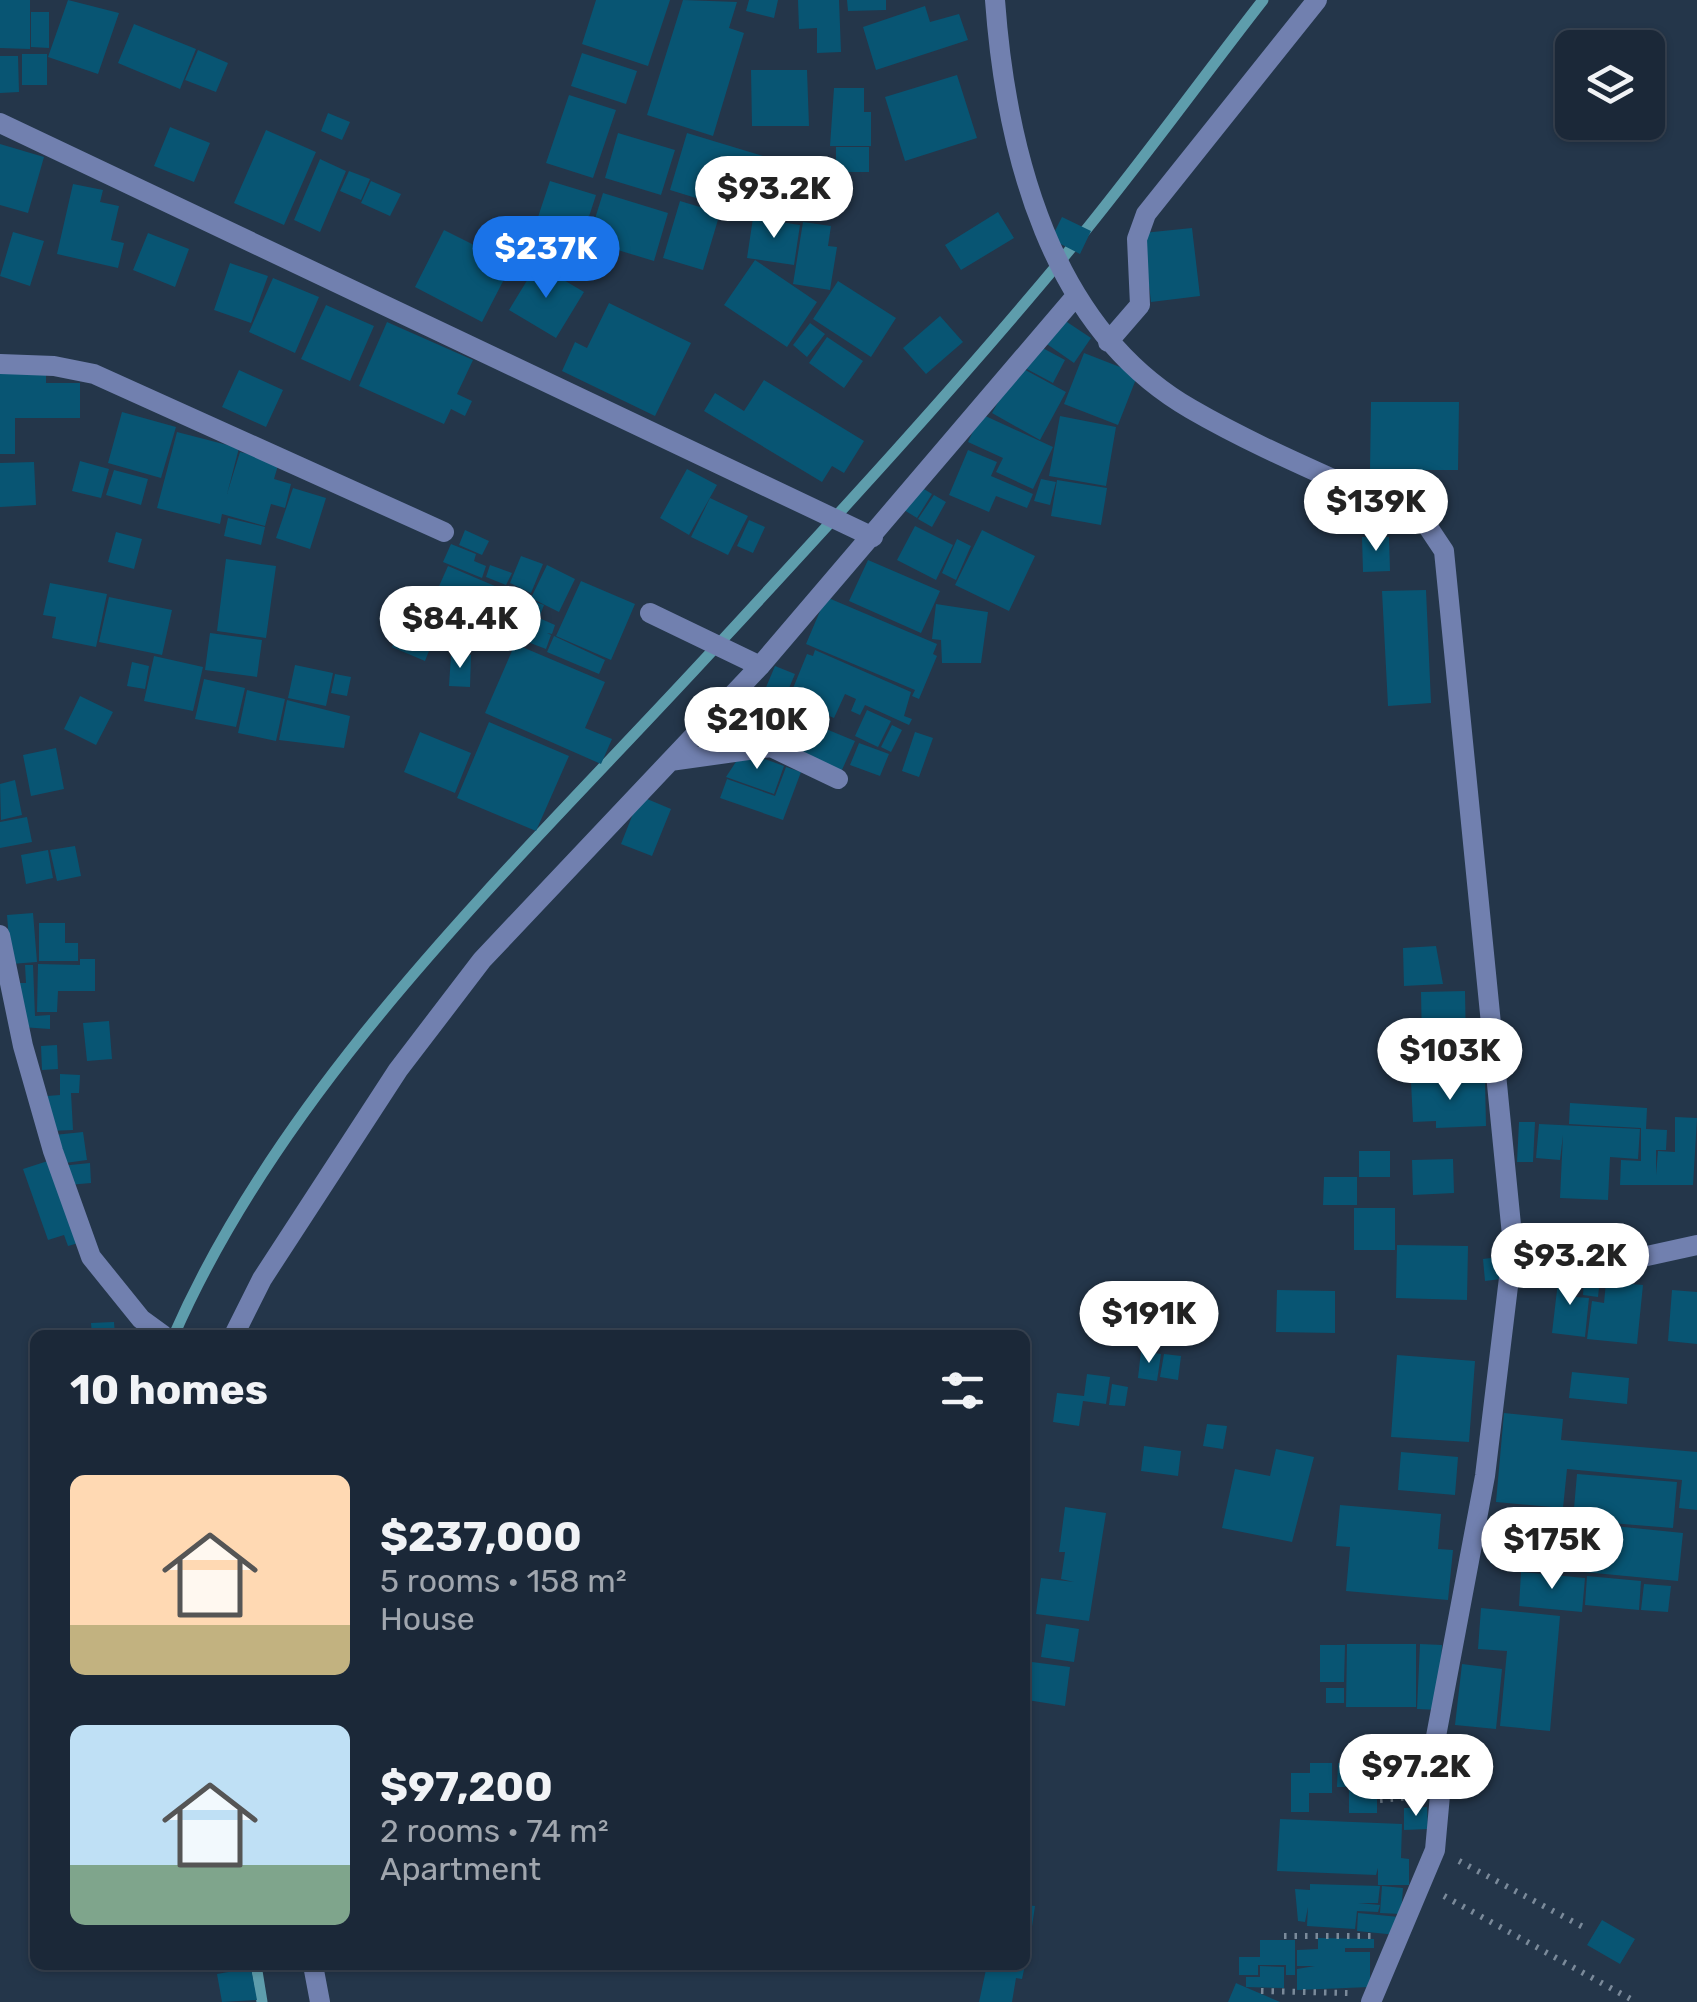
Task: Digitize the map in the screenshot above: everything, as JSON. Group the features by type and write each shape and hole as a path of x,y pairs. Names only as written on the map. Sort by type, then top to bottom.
{"street":[{"path":"994,0 1022,167 1049,246 1075,298 1108,342 1188,408 1424,522 1444,551 1513,1245 1485,1476 1434,1746 1440,1794 1435,1850 1373,1998"},
{"path":"1108,342 1140,304 1137,239 1146,214 1317,0"},
{"path":"0,123 873,538"},
{"path":"236,1330 262,1279 398,1070 482,960 760,666 1075,298"},
{"path":"0,364 54,366 94,374 444,532"},
{"path":"650,613 760,666"},
{"path":"670,761 771,747 838,779"},
{"path":"0,934 48,1134 91,1257 140,1318 156,1330"},
{"path":"1513,1245 1606,1265 1697,1245"},
{"path":"314,1970 320,2002"}],"path":[{"path":"1435,1850 1584,1928"},
{"path":"1421,1883 1636,2002"},
{"path":"1284,1936 1399,1936"},
{"path":"1261,1991 1373,1998"}],"building":[{"path":"0,0 30,0 30,49 0,48"},
{"path":"68,0 119,13 98,74 48,57"},
{"path":"596,0 670,0 648,66 582,44"},
{"path":"683,0 737,2 729,28 744,33 713,136 647,115"},
{"path":"749,0 778,0 774,18 746,11"},
{"path":"798,0 839,0 841,52 817,53 817,28 799,29"},
{"path":"847,0 886,0 886,10 848,11"},
{"path":"925,6 930,22 959,14 968,40 876,70 863,27"},
{"path":"31,12 49,12 49,48 31,47"},
{"path":"134,24 196,49 180,89 118,63"},
{"path":"198,50 228,63 216,92 185,80"},
{"path":"582,53 637,71 626,104 571,86"},
{"path":"22,54 47,54 47,85 22,85"},
{"path":"0,56 18,56 19,92 0,93"},
{"path":"751,70 807,70 809,126 752,126"},
{"path":"957,75 977,138 905,161 885,97"},
{"path":"834,88 864,88 864,112 871,112 871,146 830,146"},
{"path":"569,95 616,110 593,178 546,163"},
{"path":"328,113 350,122 342,140 321,131"},
{"path":"170,127 210,143 194,182 154,166"},
{"path":"266,130 316,152 284,225 234,203"},
{"path":"618,133 675,150 661,195 605,178"},
{"path":"687,133 763,156 745,213 670,190"},
{"path":"0,144 44,157 28,213 0,205"},
{"path":"836,147 869,147 869,172 836,172"},
{"path":"320,159 346,171 320,232 294,220"},
{"path":"349,171 370,179 361,200 340,191"},
{"path":"371,181 401,194 390,216 361,203"},
{"path":"550,181 596,195 584,232 538,217"},
{"path":"73,184 103,190 100,202 119,206 111,240 124,243 118,268 57,254"},
{"path":"603,193 668,213 654,261 588,241"},
{"path":"680,201 720,213 703,270 663,258"},
{"path":"998,212 1014,238 961,270 945,245"},
{"path":"1062,217 1091,231 1080,254 1051,239"},
{"path":"753,218 800,225 794,265 747,258"},
{"path":"803,222 831,226 828,246 837,247 830,290 793,284"},
{"path":"1192,228 1200,296 1151,302 1143,233"},
{"path":"444,230 512,264 482,322 415,287"},
{"path":"13,232 44,241 30,286 0,276"},
{"path":"148,233 189,249 175,287 133,270"},
{"path":"755,260 817,302 787,347 724,305"},
{"path":"230,263 268,276 251,323 214,310"},
{"path":"537,264 584,292 556,338 509,310"},
{"path":"273,278 319,297 295,353 249,332"},
{"path":"838,281 896,318 871,357 813,319"},
{"path":"609,303 691,343 655,416 562,371 575,342 587,348"},
{"path":"326,305 374,326 350,381 301,359"},
{"path":"940,316 963,342 926,374 903,348"},
{"path":"1061,318 1091,338 1074,363 1044,342"},
{"path":"387,322 473,360 457,394 472,401 465,416 451,409 444,424 359,386"},
{"path":"810,323 825,334 807,357 793,345"},
{"path":"827,337 863,361 844,388 809,363"},
{"path":"1037,345 1065,360 1053,383 1025,368"},
{"path":"1084,353 1138,374 1118,425 1064,404"},
{"path":"1018,366 1066,392 1040,440 992,413"},
{"path":"239,370 283,390 266,427 222,407"},
{"path":"0,374 46,374 46,383 80,383 80,418 15,418 15,454 0,454"},
{"path":"764,380 864,441 844,473 832,466 822,482 704,411 715,393 744,411"},
{"path":"1371,402 1459,402 1458,470 1370,470"},
{"path":"122,412 176,427 161,478 108,463"},
{"path":"981,414 1053,447 1033,489 996,472 1003,458 968,442"},
{"path":"1060,416 1116,427 1106,486 1049,476"},
{"path":"177,432 239,448 227,494 240,452 279,462 274,479 291,484 285,508 271,504 265,526 222,514 220,524 157,508"},
{"path":"968,450 997,462 991,476 1033,494 1027,508 996,496 989,512 949,495"},
{"path":"80,461 109,469 101,498 72,491"},
{"path":"34,462 36,505 0,507 0,463"},
{"path":"687,469 717,485 689,535 660,518"},
{"path":"114,470 148,479 141,505 106,495"},
{"path":"1041,479 1056,482 1050,505 1034,501"},
{"path":"1057,480 1107,488 1101,525 1051,516"},
{"path":"919,486 932,494 917,518 904,510"},
{"path":"293,488 326,498 310,549 276,538"},
{"path":"934,495 946,502 932,527 918,519"},
{"path":"710,498 748,516 728,555 691,537"},
{"path":"228,518 265,527 261,545 224,536"},
{"path":"749,520 765,527 753,553 737,546"},
{"path":"915,526 953,545 936,580 897,560"},
{"path":"465,530 489,541 482,555 459,545"},
{"path":"982,530 1035,556 1009,611 955,585"},
{"path":"116,532 142,539 134,569 108,562"},
{"path":"1362,537 1389,537 1390,571 1363,572"},
{"path":"957,539 971,546 956,580 942,573"},
{"path":"451,544 476,554 474,561 486,566 482,578 443,562"},
{"path":"521,556 543,564 531,593 510,583"},
{"path":"226,559 276,566 266,638 217,631"},
{"path":"868,560 940,591 921,633 849,601"},
{"path":"490,565 512,573 506,585 486,577"},
{"path":"547,565 575,579 559,612 531,598"},
{"path":"448,566 516,595 497,640 428,611"},
{"path":"581,581 635,604 611,660 556,636"},
{"path":"50,583 107,594 96,647 52,638 56,617 43,615"},
{"path":"1426,590 1431,703 1388,706 1382,591"},
{"path":"519,596 544,605 539,618 555,625 552,634 547,633 551,635 546,649 504,633"},
{"path":"109,597 172,610 162,655 99,642"},
{"path":"826,597 937,644 933,654 937,656 919,699 912,696 915,690 806,644"},
{"path":"936,604 988,612 981,663 942,663 941,640 932,639"},
{"path":"401,625 434,638 425,661 392,647"},
{"path":"210,633 262,640 257,677 205,670"},
{"path":"554,636 605,660 599,674 547,652"},
{"path":"515,644 605,682 585,728 612,739 601,764 485,713"},
{"path":"815,650 911,692 904,716 912,719 909,725 865,705 860,715 851,711 856,699 845,694 834,718 789,698 807,654 813,656"},
{"path":"451,655 471,655 470,687 449,686"},
{"path":"154,656 203,667 193,711 144,701"},
{"path":"132,662 149,666 145,689 127,686"},
{"path":"295,665 333,673 326,706 288,698"},
{"path":"775,666 795,674 784,700 764,692"},
{"path":"335,674 351,677 347,696 331,693"},
{"path":"204,679 245,688 236,727 195,719"},
{"path":"247,690 285,699 276,741 238,733"},
{"path":"80,696 113,712 96,745 64,729"},
{"path":"287,700 350,716 344,748 279,740"},
{"path":"790,701 830,719 826,729 855,741 841,772 772,741"},
{"path":"867,710 891,721 878,747 855,736"},
{"path":"489,722 569,756 536,831 457,798"},
{"path":"892,725 902,730 891,752 881,747"},
{"path":"420,732 471,753 455,793 404,772"},
{"path":"915,732 933,738 919,777 902,771"},
{"path":"859,743 889,754 880,776 850,765"},
{"path":"56,748 64,789 31,796 23,755"},
{"path":"743,751 784,766 774,794 726,777"},
{"path":"786,767 801,772 783,820 720,798 727,779 775,796"},
{"path":"15,780 22,815 1,820 0,784"},
{"path":"640,796 671,809 652,856 621,844"},
{"path":"27,817 32,842 0,848 0,822"},
{"path":"75,846 81,876 57,881 50,850"},
{"path":"48,850 53,878 26,884 21,855"},
{"path":"33,913 37,962 11,964 7,915"},
{"path":"39,923 65,923 65,943 78,943 78,961 39,961"},
{"path":"1436,946 1443,984 1404,986 1403,948"},
{"path":"80,959 95,959 95,991 58,991 57,1012 37,1012 38,964 80,965"},
{"path":"25,965 33,965 35,1016 50,1015 50,1029 21,1027 19,983 26,983"},
{"path":"1465,991 1466,1044 1422,1045 1421,992"},
{"path":"109,1021 112,1059 87,1061 83,1023"},
{"path":"57,1045 58,1069 42,1070 41,1046"},
{"path":"1477,1050 1478,1077 1430,1079 1428,1052"},
{"path":"60,1074 80,1075 79,1093 71,1093 73,1130 49,1131 47,1096 60,1095"},
{"path":"1485,1080 1486,1126 1436,1128 1436,1121 1413,1122 1411,1082"},
{"path":"1570,1103 1647,1108 1646,1129 1667,1130 1666,1150 1656,1150 1656,1175 1658,1151 1675,1152 1675,1117 1697,1118 1693,1185 1620,1185 1621,1160 1641,1161 1641,1128 1569,1124"},
{"path":"1519,1122 1535,1122 1533,1162 1517,1162"},
{"path":"1539,1124 1640,1129 1638,1159 1610,1157 1608,1200 1560,1198 1563,1135 1560,1160 1536,1158"},
{"path":"83,1132 87,1160 58,1164 54,1135"},
{"path":"1359,1151 1390,1151 1390,1177 1359,1177"},
{"path":"54,1159 82,1242 68,1246 64,1235 48,1240 23,1169"},
{"path":"1453,1159 1454,1193 1413,1195 1412,1160"},
{"path":"90,1163 91,1183 68,1185 60,1166"},
{"path":"1324,1177 1357,1177 1357,1205 1323,1205"},
{"path":"1354,1208 1395,1208 1395,1250 1354,1250"},
{"path":"1397,1245 1468,1246 1467,1300 1396,1298"},
{"path":"1498,1257 1501,1279 1485,1281 1483,1259"},
{"path":"1559,1273 1578,1275 1576,1297 1589,1298 1585,1337 1552,1333"},
{"path":"1584,1277 1600,1278 1598,1297 1583,1295"},
{"path":"1606,1282 1643,1285 1637,1344 1587,1339 1592,1301 1604,1303"},
{"path":"1277,1290 1335,1291 1335,1333 1276,1332"},
{"path":"1672,1290 1697,1292 1697,1344 1668,1341"},
{"path":"114,1322 115,1330 92,1330 91,1323"},
{"path":"1141,1351 1161,1354 1157,1381 1138,1378"},
{"path":"1164,1354 1181,1356 1178,1380 1160,1377"},
{"path":"1397,1355 1475,1361 1469,1442 1391,1437"},
{"path":"1572,1372 1629,1378 1627,1404 1569,1398"},
{"path":"1087,1374 1110,1377 1106,1404 1083,1401 1079,1426 1053,1422 1057,1393 1084,1396"},
{"path":"1112,1384 1128,1387 1125,1406 1109,1405"},
{"path":"1504,1413 1563,1419 1561,1440 1697,1452 1697,1510 1679,1508 1682,1480 1567,1469 1563,1508 1496,1502"},
{"path":"1207,1424 1227,1426 1223,1449 1203,1446"},
{"path":"1144,1446 1181,1451 1178,1476 1141,1471"},
{"path":"1276,1449 1314,1457 1292,1542 1222,1528 1235,1469 1270,1476"},
{"path":"1401,1452 1458,1457 1455,1495 1398,1490"},
{"path":"1577,1474 1677,1482 1673,1528 1573,1520"},
{"path":"1340,1505 1441,1514 1438,1549 1453,1550 1448,1600 1346,1591 1350,1547 1336,1546"},
{"path":"1065,1507 1106,1513 1089,1621 1036,1614 1041,1578 1074,1582 1061,1579 1065,1552 1059,1552"},
{"path":"1496,1514 1683,1533 1678,1581 1490,1563"},
{"path":"1521,1572 1585,1578 1582,1612 1519,1606"},
{"path":"1587,1576 1641,1581 1639,1610 1585,1605"},
{"path":"1644,1584 1671,1586 1668,1612 1641,1610"},
{"path":"1481,1608 1560,1616 1550,1731 1500,1726 1507,1651 1478,1649"},
{"path":"1046,1624 1079,1629 1074,1662 1041,1657"},
{"path":"1347,1644 1416,1644 1416,1707 1346,1707"},
{"path":"1420,1644 1442,1645 1439,1710 1417,1709"},
{"path":"1320,1645 1345,1645 1344,1682 1320,1682"},
{"path":"1032,1662 1070,1667 1065,1706 1030,1700"},
{"path":"1462,1664 1502,1669 1496,1729 1455,1725"},
{"path":"1326,1688 1344,1688 1344,1703 1326,1703"},
{"path":"1310,1763 1332,1763 1332,1793 1309,1793 1309,1812 1291,1812 1291,1773 1310,1773"},
{"path":"1338,1763 1377,1763 1377,1813 1349,1813 1349,1787 1337,1787"},
{"path":"1427,1807 1428,1829 1404,1830 1404,1808"},
{"path":"1280,1819 1402,1824 1401,1858 1409,1859 1409,1885 1378,1885 1378,1868 1376,1875 1277,1871"},
{"path":"1310,1884 1380,1886 1378,1903 1358,1903 1380,1905 1378,1912 1357,1911 1355,1929 1307,1926 1308,1907 1305,1922 1298,1921 1295,1889 1310,1890"},
{"path":"1382,1886 1403,1888 1401,1914 1380,1913"},
{"path":"1030,1906 1035,1906 1030,1940"},
{"path":"1358,1913 1399,1917 1397,1935 1357,1931"},
{"path":"1602,1920 1635,1939 1620,1964 1587,1945"},
{"path":"1318,1938 1374,1939 1374,1948 1345,1948 1345,1952 1370,1952 1370,1987 1297,1990 1297,1969 1315,1966 1297,1966 1297,1950 1318,1949"},
{"path":"1260,1940 1295,1940 1295,1975 1286,1975 1286,1965 1258,1965 1258,1975 1239,1975 1239,1957 1260,1957"},
{"path":"1260,1966 1284,1967 1284,1988 1246,1987 1246,1977 1260,1977"},
{"path":"251,1970 257,2000 222,2002 217,1974"},
{"path":"986,1970 1024,1970 1022,1979 1016,1978 1012,2002 979,2002"},
{"path":"1238,1984 1280,2002 1228,2002"}],"waterway":[{"path":"176,1330 222,1239 280,1147 415,972 985,350 1097,217 1263,0"},
{"path":"257,1970 262,2002"}]}
